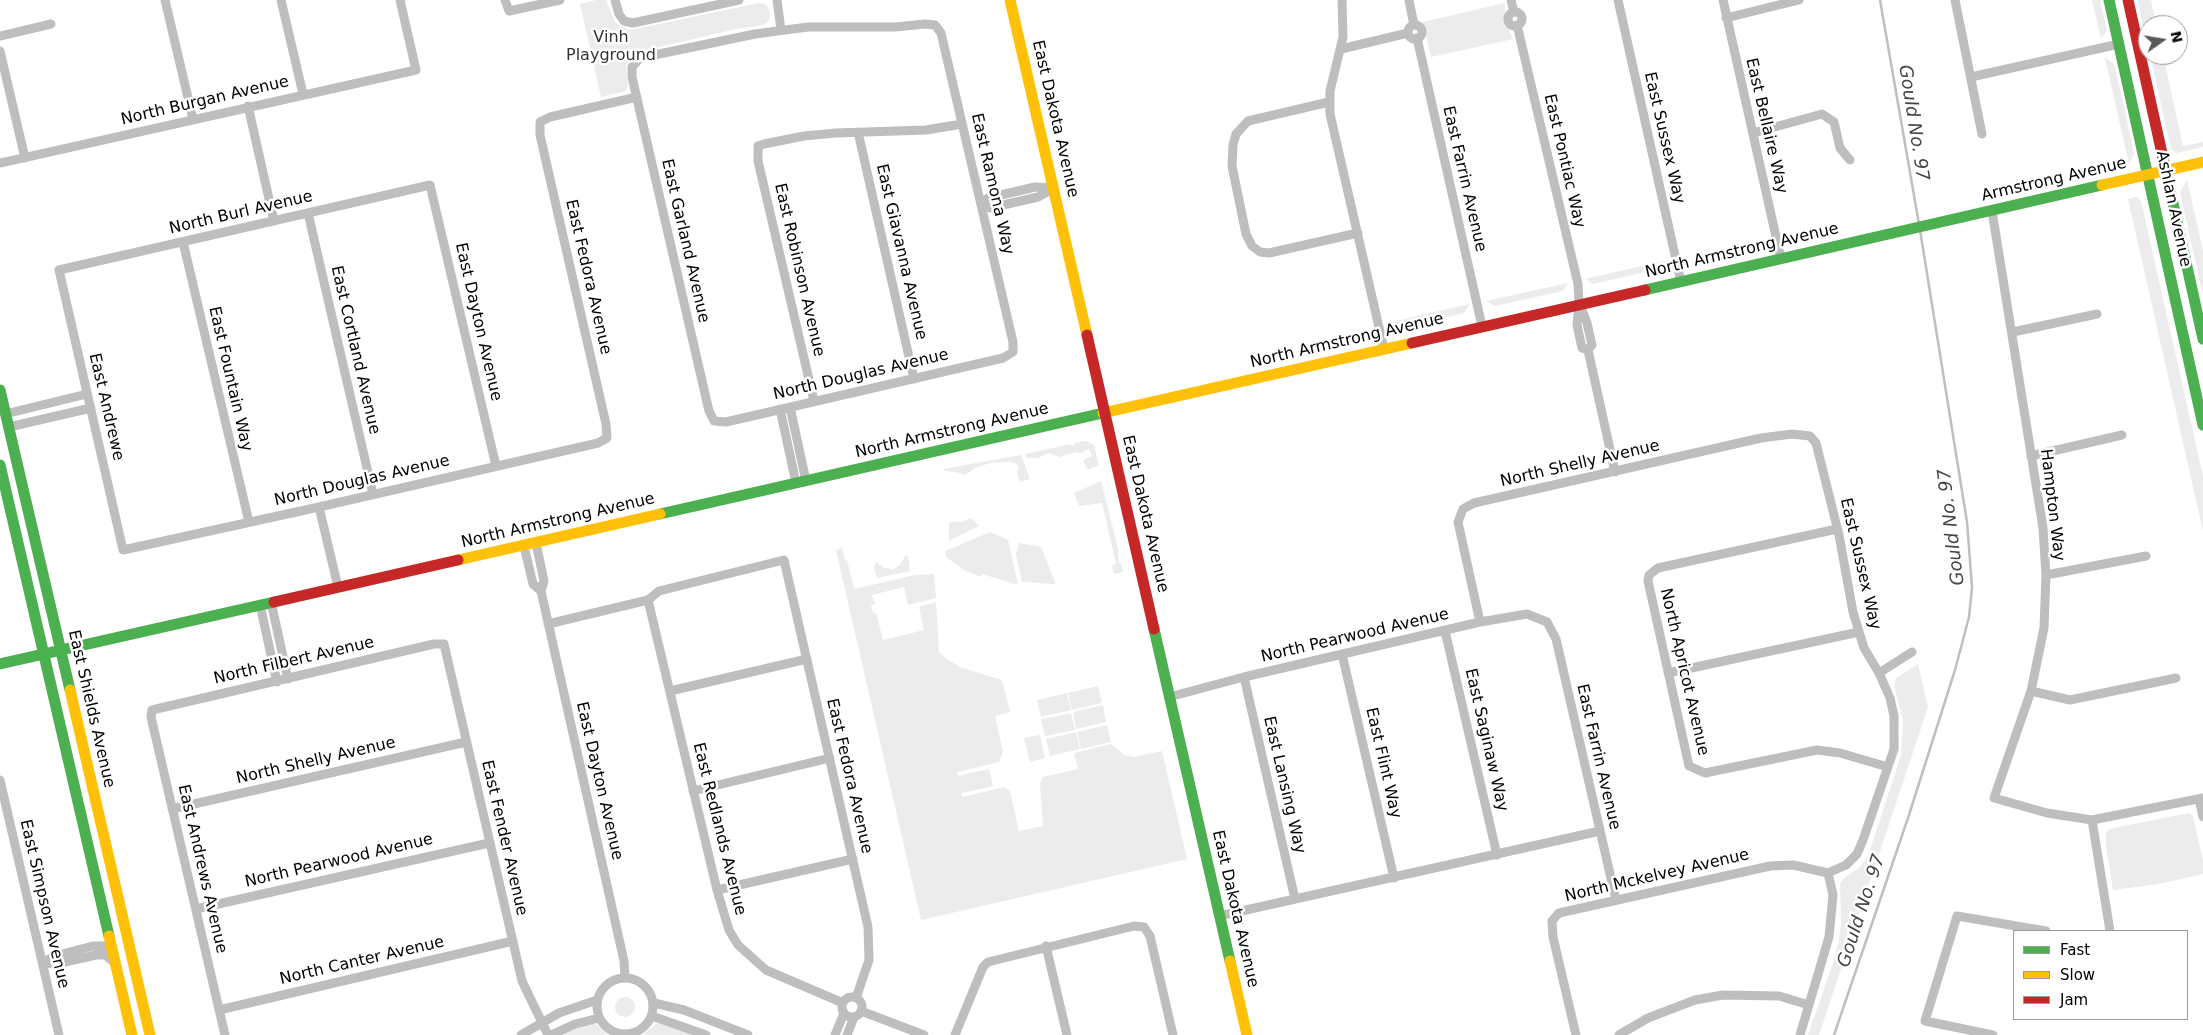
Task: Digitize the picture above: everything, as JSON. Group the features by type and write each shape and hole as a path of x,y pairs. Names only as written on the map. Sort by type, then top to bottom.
{"street":[{"path":"166,0 193,119"},
{"path":"281,0 303,94"},
{"name":"North Burgan Avenue","path":"0,163 248,106 416,70 400,0"},
{"path":"505,0 509,11 560,0"},
{"path":"615,0 619,14 624,21 633,23 739,0"},
{"path":"777,0 781,30"},
{"name":"East Dakota Avenue","path":"1010,0 1247,1035"},
{"path":"1342,0 1344,26 1341,49 1332,79 1329,102 1384,349"},
{"path":"1408,33 1412,38 1417,38 1421,34 1421,30 1414,25 1409,0"},
{"name":"East Pontiac Way","path":"1511,0 1514,12 1510,14 1508,20 1512,25 1516,25 1578,284 1579,304 1587,323 1592,345 1588,350 1615,472"},
{"name":"East Sussex Way","path":"1618,0 1681,282"},
{"name":"East Bellaire Way","path":"1723,0 1781,259"},
{"path":"1726,18 1799,0"},
{"path":"1955,0 1982,134"},
{"name":"Ashlan Avenue","path":"2109,0 2203,425"},
{"name":"Ashlan Avenue","path":"2128,0 2203,339"},
{"path":"0,36 51,24"},
{"name":"East Ramona Way","path":"781,30 836,26 895,27 925,24 935,25 941,33 1013,342 1013,352"},
{"path":"1408,33 1410,27 1414,25"},
{"name":"East Garland Avenue","path":"714,421 709,411 637,97 632,67 640,58 728,38 781,30"},
{"path":"1341,49 1408,33"},
{"name":"East Farrin Avenue","path":"1417,38 1482,326"},
{"path":"1970,77 2119,44"},
{"path":"0,51 25,158"},
{"name":"East Fedora Avenue","path":"608,438 540,135 540,122 550,117 637,97"},
{"path":"1329,102 1248,121 1236,134 1233,145 1232,166 1246,234 1252,246 1260,252 1269,253 1358,233"},
{"path":"248,106 274,221"},
{"path":"1753,133 1822,114 1834,122 1840,148 1850,160"},
{"path":"858,132 926,130 962,124"},
{"name":"East Robinson Avenue","path":"814,401 758,161 758,146 804,136 858,132"},
{"name":"East Giavanna Avenue","path":"858,132 914,379"},
{"name":"Armstrong Avenue","path":"1912,229 2203,162"},
{"name":"North Burl Avenue","path":"59,270 430,185"},
{"name":"East Dayton Avenue","path":"430,185 496,466"},
{"path":"981,204 988,198 1006,193 1035,187 1054,188"},
{"name":"Hampton Way","path":"1992,212 2013,332 2043,528 2046,575 2044,628 2031,691 1994,798 2047,813 2092,820"},
{"name":"East Cortland Avenue","path":"308,213 373,494"},
{"name":"North Armstrong Avenue","path":"0,664 1912,229"},
{"name":"East Fountain Way","path":"183,242 249,522"},
{"name":"East Andrewe","path":"59,270 123,550"},
{"path":"2013,332 2096,314"},
{"name":"North Douglas Avenue","path":"714,421 726,422 914,379 1003,358 1013,352"},
{"name":"East Shields Avenue","path":"0,390 150,1035"},
{"path":"5,414 88,394"},
{"path":"790,407 801,482"},
{"path":"9,427 90,408"},
{"path":"780,409 801,482"},
{"name":"North Shelly Avenue","path":"1480,622 1458,522 1463,509 1474,503 1761,438 1792,434 1810,436 1816,443"},
{"path":"2031,456 2122,435"},
{"name":"North Douglas Avenue","path":"123,550 598,443 608,438"},
{"name":"East Sussex Way","path":"1816,443 1837,529 1853,612 1864,648 1879,673 1890,698 1894,716 1894,749 1864,840 1857,854 1846,865 1828,873"},
{"name":"East Shields Avenue","path":"0,465 132,1035"},
{"path":"319,507 338,587"},
{"name":"North Apricot Avenue","path":"1837,529 1658,568 1649,575 1648,581 1689,766 1705,773 1817,750 1840,753 1888,767"},
{"name":"East Dayton Avenue","path":"536,543 544,581 541,591 624,961 625,978"},
{"name":"East Dayton Avenue","path":"524,546 533,584 541,591"},
{"path":"2046,575 2146,556"},
{"name":"East Fedora Avenue","path":"648,600 659,591 784,560 868,927 870,960 856,998"},
{"path":"548,624 648,600"},
{"name":"East Redlands Avenue","path":"648,600 717,890 729,930 738,945 751,958 774,974 843,1003"},
{"path":"266,604 288,679"},
{"path":"266,604 277,682"},
{"name":"North Pearwood Avenue","path":"1170,697 1244,677 1480,622 1527,614 1547,622"},
{"name":"East Farrin Avenue","path":"1547,622 1556,639 1616,900"},
{"name":"East Saginaw Way","path":"1446,630 1497,855"},
{"path":"1668,673 1859,632"},
{"name":"North Filbert Avenue","path":"152,710 434,644 444,644"},
{"name":"East Fender Avenue","path":"444,644 522,980 549,1035"},
{"path":"1879,673 1912,652"},
{"name":"East Flint Way","path":"1342,654 1394,878"},
{"path":"670,691 807,659"},
{"name":"East Lansing Way","path":"1244,677 1295,899"},
{"path":"2031,691 2070,700 2176,678"},
{"name":"East Andrews Avenue","path":"152,710 151,717 225,1035"},
{"name":"North Shelly Avenue","path":"172,809 466,742"},
{"path":"693,791 830,758"},
{"name":"East Simpson Avenue","path":"0,780 60,1035"},
{"path":"2110,930 2092,820 2201,799 2203,817"},
{"path":"1219,916 1600,832"},
{"name":"North Pearwood Avenue","path":"196,910 489,843"},
{"path":"717,890 853,859"},
{"name":"North Mckelvey Avenue","path":"1576,1035 1553,937 1552,921 1559,913 1770,866 1793,864 1828,873"},
{"path":"1800,1035 1829,937 1833,895 1828,873"},
{"path":"1993,1035 1925,1021 1957,916 2040,930"},
{"path":"955,1035 983,967 988,962 1046,946 1134,926 1144,927 1150,936 1173,1035"},
{"name":"North Canter Avenue","path":"219,1010 513,941"},
{"path":"43,963 54,956 93,946 112,946 122,953 139,1023 144,1035"},
{"path":"1046,946 1067,1035"},
{"path":"43,963 56,964 96,955 105,956 116,964"},
{"path":"521,1035 541,1022 597,1000 605,986 612,981 625,978 637,980 651,994 654,1003 652,1016 647,1025 639,1031 630,1035 620,1035 611,1031 600,1018 597,1000"},
{"path":"1622,1034 1648,1018 1695,1000 1723,995 1779,996 1809,1005"},
{"path":"835,1035 844,1013 843,1003 849,998 856,998 861,1004 861,1011 854,1017 847,1035"},
{"path":"654,1003 684,1010 748,1035"},
{"path":"861,1011 924,1035"},
{"path":"844,1013 854,1017"},
{"path":"652,1016 706,1035"},
{"path":"549,1035 575,1024 600,1018"}],"green space":[{"name":"Vinh Playground","path":"596,0 606,0 615,22 630,30 759,3 765,4 770,13 769,21 763,25 736,29 638,52 631,57 626,65 628,86 626,91 601,97 580,4"},
{"path":"2092,0 2100,0 2107,30 2101,39"},
{"path":"2137,0 2151,0 2154,15 2140,15"},
{"path":"1505,3 1505,21 1513,39 1431,57 1423,22"},
{"path":"2105,58 2114,64 2122,97 2134,154 2129,164"},
{"path":"2152,65 2165,65 2183,146 2203,142 2203,147 2177,153 2171,149"},
{"path":"2187,180 2203,250 2203,296 2180,192"},
{"path":"2136,197 2141,201 2203,476 2203,531 2128,199"},
{"path":"1668,260 1662,268 1593,284 1585,279"},
{"path":"1568,283 1563,291 1495,306 1486,301"},
{"path":"1470,304 1464,313 1396,329 1387,323"},
{"path":"1086,441 1094,445 1099,465 1090,469 1087,469 1083,460 1092,456 1089,449 1081,453 1075,452 1060,457 1049,453 1038,458 1026,458 1025,454 1071,444 1071,446 1074,443"},
{"path":"1021,455 1030,479 1020,482 1017,472 1019,466 1015,463 990,463 975,468 965,475 944,471 943,469"},
{"path":"1101,481 1118,548 1119,563 1121,563 1123,572 1114,574 1112,565 1116,564 1102,503 1079,506 1074,493"},
{"path":"971,518 979,526 949,541 949,522 962,522"},
{"path":"990,532 1008,540 1018,585 982,574 980,577 964,570 946,557 945,551"},
{"path":"1019,543 1041,547 1056,584 1022,582 1016,554"},
{"path":"842,548 854,589 915,575 934,574 936,598 908,605 904,587 872,595 875,604 871,605 873,613 876,613 883,640 924,630 919,607 936,602 939,652 962,668 1002,680 1010,712 995,716 1003,752 999,762 957,772 958,776 989,769 993,786 962,793 962,797 1004,787 1010,791 1019,831 1043,826 1040,784 1043,777 1078,769 1074,753 1111,744 1124,755 1134,757 1162,751 1187,859 921,920 836,550"},
{"path":"908,555 910,571 877,578 874,567 876,562 884,568 893,569 900,565 905,556"},
{"path":"1918,664 1928,707 1819,1035 1808,1035 1834,960 1839,939 1841,924 1840,884 1843,879 1859,868 1868,856 1901,755 1903,720 1894,686 1896,678"},
{"path":"1098,686 1102,703 1072,710 1068,693"},
{"path":"1067,693 1071,710 1041,717 1037,700"},
{"path":"1103,705 1106,722 1076,729 1073,712"},
{"path":"1071,713 1075,730 1045,736 1041,719"},
{"path":"1107,725 1111,742 1081,749 1077,732"},
{"path":"1076,732 1080,749 1050,756 1046,739"},
{"path":"1040,735 1045,758 1030,762 1024,738"},
{"path":"2189,813 2193,816 2203,861 2203,874 2159,884 2113,890 2106,846 2106,833 2109,829"},
{"path":"621,997 629,997 635,1003 635,1011 629,1017 621,1017 615,1011 615,1003"},
{"path":"657,1023 662,1023 695,1035 643,1035"},
{"path":"596,1024 608,1035 561,1035 580,1026"}],"waterway":[{"name":"Gould No. 97","path":"1880,0 1919,224"},
{"name":"Gould No. 97","path":"1834,1035 1909,815 1955,670 1969,617 1972,587 1967,522 1920,230"}],"traffic: fast":[{"path":"2109,0 2203,425"},
{"path":"2167,176 2203,339"},
{"path":"1645,290 2102,185"},
{"path":"0,390 70,690"},
{"path":"660,514 1103,413"},
{"path":"0,465 109,936"},
{"path":"0,664 274,602"},
{"path":"1154,629 1230,961"}],"traffic: slow":[{"path":"1010,0 1087,335"},
{"path":"2102,185 2203,162"},
{"path":"1103,413 1412,343"},
{"path":"458,560 660,514"},
{"path":"70,690 150,1035"},
{"path":"109,936 132,1035"},
{"path":"1230,961 1247,1035"}],"traffic: jam":[{"path":"2128,0 2167,176"},
{"path":"1412,343 1645,290"},
{"path":"1087,335 1154,629"},
{"path":"274,602 458,560"}]}
